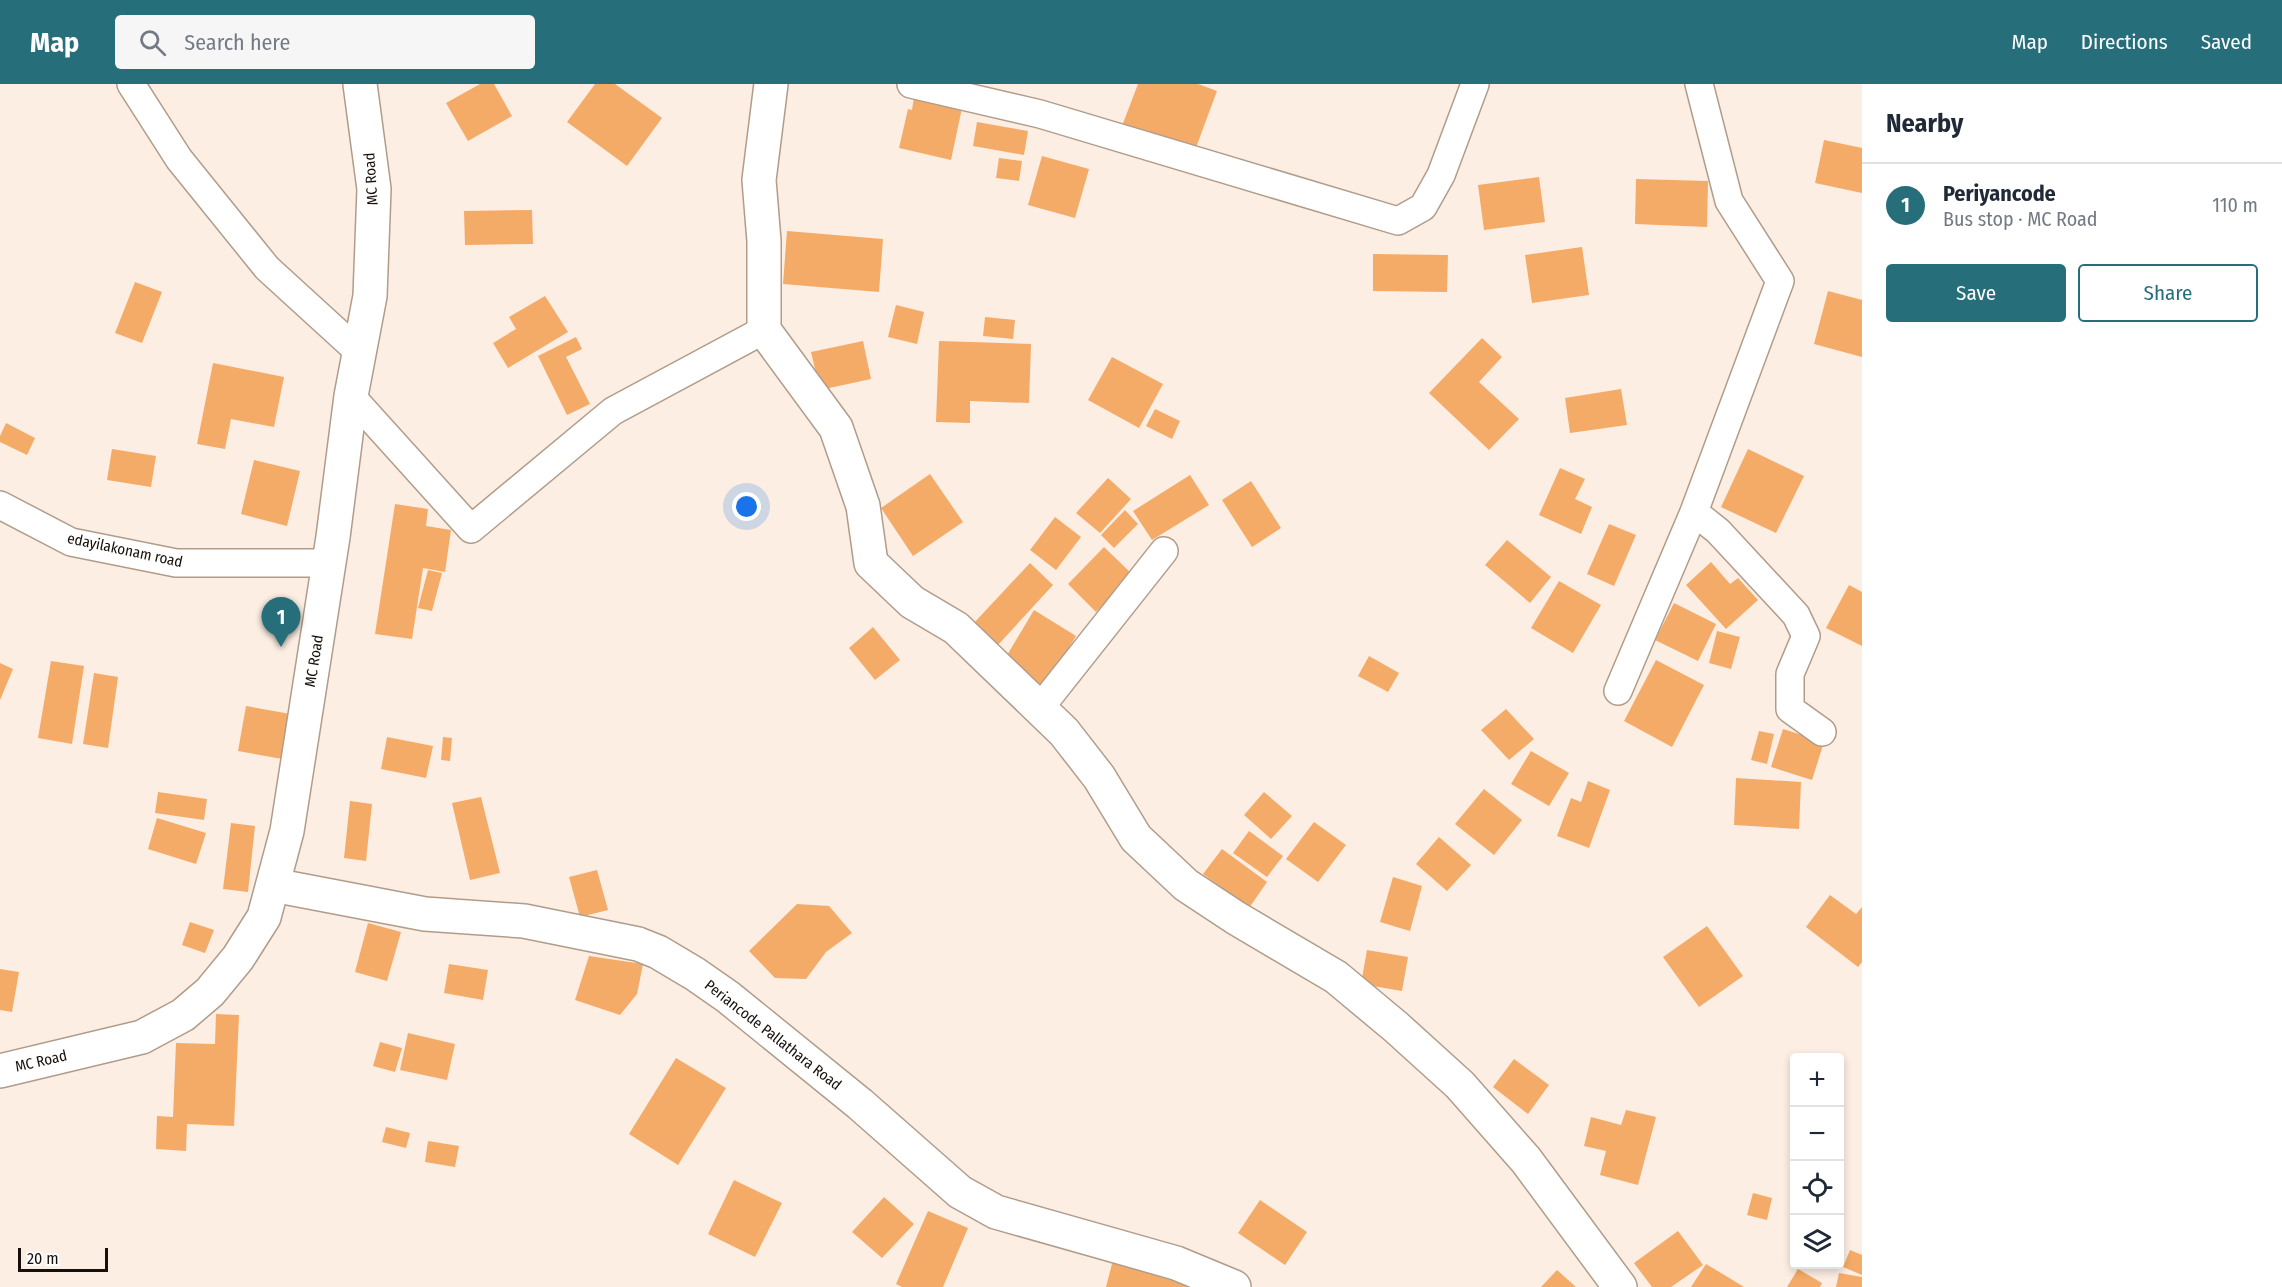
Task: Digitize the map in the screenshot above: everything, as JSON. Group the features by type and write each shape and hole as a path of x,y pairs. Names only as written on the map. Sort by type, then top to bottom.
{"main road":[{"name":"MC Road","path":"0,1071 142,1036 183,1015 210,992 238,958 264,917 287,831 329,563 351,396 370,296 374,189 360,84"},
{"path":"771,84 759,180 764,241 764,330 836,428 863,506 871,563 912,602 956,628 1064,732 1099,777 1136,838 1186,885 1236,918 1336,977 1396,1027 1460,1086 1526,1160 1620,1287"},
{"name":"Periancode Pallathara Road","path":"273,885 425,914 524,921 638,944 658,952 728,997 860,1104 960,1192 996,1212 1019,1221 1101,1241 1165,1260 1234,1287"}],"street":[{"path":"131,84 179,159 267,268 359,352"},
{"path":"911,84 1041,114 1398,221 1423,207 1441,175 1475,84"},
{"path":"1618,691 1694,512 1780,281 1729,201 1699,84"},
{"path":"351,396 471,529 613,411 764,330"},
{"name":"edayilakonam road","path":"0,505 71,542 176,563 329,563"},
{"path":"1694,512 1718,531 1796,615 1806,636 1790,674 1790,709 1822,732"},
{"path":"1039,709 1164,551"}],"building":[{"path":"480,84 494,84 512,116 468,141 446,103"},
{"path":"595,84 615,84 662,118 627,166 567,122"},
{"path":"1138,84 1198,84 1217,91 1194,153 1122,126"},
{"path":"914,97 962,108 951,160 899,148 908,109 912,110"},
{"path":"977,122 1028,131 1024,155 973,146"},
{"path":"1824,140 1862,148 1862,193 1815,183"},
{"path":"1042,156 1089,169 1075,218 1028,205"},
{"path":"999,158 1022,161 1019,181 996,178"},
{"path":"1539,177 1545,222 1484,230 1478,185"},
{"path":"1636,179 1708,181 1707,227 1635,224"},
{"path":"532,210 533,244 465,245 464,211"},
{"path":"787,231 883,239 879,292 783,284"},
{"path":"1582,247 1589,295 1532,303 1525,255"},
{"path":"1373,254 1448,255 1447,292 1373,291"},
{"path":"135,282 162,292 142,343 115,333"},
{"path":"1828,291 1862,300 1862,357 1814,344"},
{"path":"545,296 568,332 508,368 493,343 516,329 509,317"},
{"path":"896,305 924,312 917,344 888,337"},
{"path":"985,317 1015,320 1013,339 983,336"},
{"path":"576,337 582,349 566,357 590,404 567,415 538,356"},
{"path":"1482,338 1502,357 1479,382 1519,419 1489,450 1429,393"},
{"path":"863,341 871,379 820,390 811,352"},
{"path":"939,341 1031,344 1029,403 970,401 970,423 936,422"},
{"path":"1112,357 1163,384 1139,428 1088,400"},
{"path":"213,363 284,377 274,427 231,419 225,449 197,444"},
{"path":"1621,389 1627,425 1570,433 1565,398"},
{"path":"1155,409 1180,421 1172,439 1146,426"},
{"path":"6,423 35,438 27,455 0,442 0,436"},
{"path":"112,449 156,456 151,487 107,480"},
{"path":"1748,449 1804,476 1776,533 1721,507"},
{"path":"254,460 300,471 287,526 241,514"},
{"path":"1560,468 1585,479 1575,499 1592,507 1581,534 1539,515"},
{"path":"930,474 963,522 913,556 881,508"},
{"path":"1190,475 1209,505 1152,540 1133,511"},
{"path":"1108,478 1131,499 1100,533 1076,513"},
{"path":"1251,481 1281,528 1252,547 1222,500"},
{"path":"395,504 428,509 426,526 451,530 445,572 423,568 412,639 375,634"},
{"path":"1125,510 1138,524 1114,548 1101,535"},
{"path":"1055,517 1081,537 1056,570 1030,550"},
{"path":"1609,524 1636,535 1614,586 1587,574"},
{"path":"1507,540 1551,577 1530,603 1485,565"},
{"path":"1104,547 1133,575 1096,612 1068,584"},
{"path":"1711,562 1730,584 1738,578 1758,600 1726,629 1686,585"},
{"path":"1030,563 1053,585 997,646 973,624"},
{"path":"428,570 442,573 432,611 418,608"},
{"path":"1559,581 1601,605 1573,653 1531,628"},
{"path":"1849,585 1862,592 1862,646 1826,628"},
{"path":"1674,603 1716,624 1698,661 1655,640"},
{"path":"1034,610 1076,636 1045,687 1003,662"},
{"path":"873,627 900,660 875,680 849,648"},
{"path":"1717,631 1740,637 1731,669 1709,663"},
{"path":"1369,656 1399,673 1388,692 1358,676"},
{"path":"1656,660 1704,685 1672,747 1624,721"},
{"path":"51,661 84,666 72,744 38,738"},
{"path":"0,663 13,669 0,700"},
{"path":"94,673 118,677 108,748 83,744"},
{"path":"246,706 296,715 288,760 238,751"},
{"path":"1506,709 1534,739 1509,760 1481,730"},
{"path":"1783,729 1824,742 1812,780 1771,767"},
{"path":"1759,731 1774,734 1767,764 1751,760"},
{"path":"387,737 433,746 426,778 381,769"},
{"path":"443,737 452,738 450,761 441,760"},
{"path":"1531,751 1569,773 1549,806 1511,784"},
{"path":"1736,778 1801,782 1799,829 1734,825"},
{"path":"1588,781 1610,790 1589,848 1557,836 1571,798 1581,802"},
{"path":"1484,789 1522,820 1494,855 1455,824"},
{"path":"158,792 207,799 204,820 155,813"},
{"path":"1264,792 1292,816 1271,839 1244,815"},
{"path":"481,797 500,873 470,880 452,803"},
{"path":"350,801 372,804 366,861 344,858"},
{"path":"157,818 206,833 196,864 148,849"},
{"path":"1314,822 1346,845 1318,882 1286,859"},
{"path":"231,823 255,826 248,892 223,889"},
{"path":"1249,831 1283,856 1267,877 1233,853"},
{"path":"1439,837 1471,865 1447,891 1416,864"},
{"path":"1222,849 1267,882 1249,908 1203,874"},
{"path":"597,870 608,910 580,917 569,877"},
{"path":"1393,877 1422,886 1410,931 1380,922"},
{"path":"1830,895 1856,914 1862,907 1862,962 1858,967 1806,927"},
{"path":"797,904 829,906 852,933 826,952 806,979 775,978 749,951"},
{"path":"190,922 214,930 205,953 182,945"},
{"path":"368,923 401,932 387,981 355,972"},
{"path":"1707,926 1743,976 1699,1007 1663,957"},
{"path":"1367,950 1408,957 1402,991 1361,984"},
{"path":"589,956 643,964 637,994 620,1015 575,1000"},
{"path":"449,964 488,970 483,1000 444,993"},
{"path":"0,969 19,972 12,1012 0,1010"},
{"path":"216,1014 239,1015 234,1126 187,1124 186,1151 156,1149 157,1116 173,1117 176,1043 215,1044"},
{"path":"408,1033 455,1044 447,1080 400,1070"},
{"path":"380,1042 402,1048 395,1072 373,1066"},
{"path":"676,1058 726,1088 678,1165 629,1134"},
{"path":"1514,1059 1549,1085 1528,1114 1493,1087"},
{"path":"1626,1110 1656,1117 1638,1185 1600,1175 1606,1151 1584,1146 1591,1117 1621,1125"},
{"path":"386,1127 410,1133 406,1148 382,1142"},
{"path":"428,1141 459,1146 455,1167 425,1162"},
{"path":"734,1180 782,1203 755,1257 708,1234"},
{"path":"1753,1193 1772,1198 1767,1220 1747,1215"},
{"path":"884,1197 914,1224 882,1258 852,1232"},
{"path":"1260,1200 1307,1232 1285,1265 1238,1233"},
{"path":"928,1211 968,1228 943,1287 902,1287 896,1284"},
{"path":"1678,1231 1703,1265 1671,1287 1652,1287 1634,1263"},
{"path":"1850,1250 1862,1255 1862,1275 1844,1267"},
{"path":"1113,1260 1196,1282 1195,1287 1106,1287"},
{"path":"1706,1264 1726,1276 1744,1287 1691,1287"},
{"path":"1798,1269 1822,1283 1820,1287 1787,1287"},
{"path":"1557,1270 1567,1279 1576,1287 1541,1287"},
{"path":"1839,1273 1862,1277 1862,1287 1836,1287"}],"place":[{"name":"Periyancode","path":"281,647"}]}
